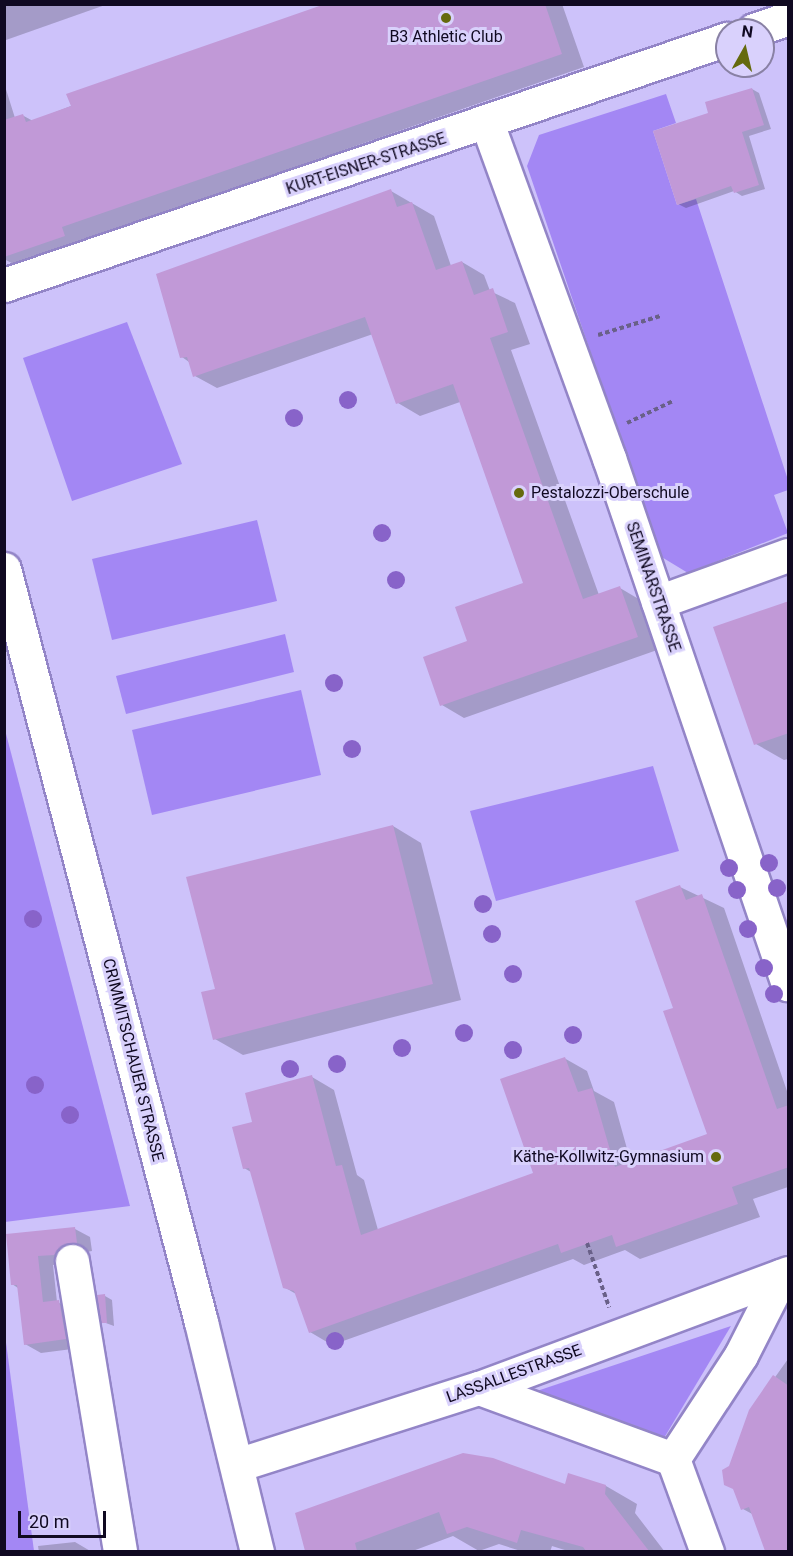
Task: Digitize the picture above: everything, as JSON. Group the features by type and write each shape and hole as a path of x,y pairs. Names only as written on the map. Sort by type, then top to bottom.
{"street":[{"name":"KURT-EISNER-STRASSE","path":"4,285 487,123 715,43"},
{"name":"SEMINARSTRASSE","path":"487,123 609,458 789,984"},
{"path":"658,602 789,555"},
{"name":"CRIMMITSCHAUER STRASSE","path":"4,569 237,1465 257,1551"},
{"path":"72,1261 120,1551"},
{"path":"673,1459 741,1355 785,1275"},
{"name":"LASSALLESTRASSE","path":"237,1465 479,1388 785,1275"},
{"path":"479,1388 673,1459 707,1551"}],"path":[{"path":"644,319 660,316"},
{"path":"609,458 620,427 673,401"},
{"path":"587,1243 619,1336"}],"shaded area":[{"path":"666,94 676,123 653,131 677,205 696,199 788,480 788,490 774,495 788,533 688,573 660,556 527,166 539,135"},
{"path":"127,322 182,464 72,501 23,358"},
{"path":"257,520 277,601 112,640 92,559"},
{"path":"285,634 294,672 126,714 116,676"},
{"path":"301,690 321,775 152,815 132,730"},
{"path":"5,730 130,1206 5,1222"},
{"path":"653,766 679,851 496,901 470,811"},
{"path":"731,1326 664,1438 528,1394"},
{"path":"5,1335 34,1551 5,1551"}],"building":[{"path":"325,4 545,4 562,54 62,227 65,236 4,257 4,120 23,114 26,122 71,106 66,94"},
{"path":"752,88 764,125 742,132 759,185 734,193 731,186 677,205 653,131 708,113 705,102"},
{"name":"Pestalozzi-Oberschule","path":"391,189 397,207 412,202 436,270 462,261 474,295 493,288 508,332 490,338 583,599 620,586 638,637 440,706 423,657 467,641 455,607 523,583 453,384 396,404 365,317 193,377 187,357 180,358 156,274"},
{"path":"789,601 789,733 754,745 713,627"},
{"path":"393,825 433,984 213,1040 201,992 215,989 186,877"},
{"name":"Käthe-Kollwitz-Gymnasium","path":"680,885 686,900 702,894 777,1109 789,1105 789,1167 732,1187 738,1204 616,1247 612,1235 561,1253 558,1244 309,1333 294,1291 283,1288 249,1168 243,1169 232,1127 252,1122 245,1093 312,1075 336,1166 342,1165 361,1235 533,1173 500,1079 565,1057 578,1092 592,1088 615,1167 707,1134 663,1011 673,1008 635,901"},
{"path":"75,1227 77,1243 61,1246 54,1255 38,1256 43,1302 59,1300 66,1339 24,1345 17,1285 11,1285 6,1234"},
{"path":"105,1294 107,1323 101,1323 97,1295"},
{"path":"773,1375 789,1386 789,1551 765,1551 749,1507 741,1510 733,1489 724,1485 722,1470 729,1466 749,1410"},
{"path":"463,1453 493,1458 565,1484 568,1473 606,1485 605,1494 649,1551 586,1551 583,1547 521,1530 517,1543 467,1527 447,1534 439,1512 355,1543 357,1551 305,1551 295,1513"}],"place":[{"name":"B3 Athletic Club","path":"446,18"},
{"name":"Pestalozzi-Oberschule","path":"519,493"},
{"name":"Käthe-Kollwitz-Gymnasium","path":"716,1157"}]}
